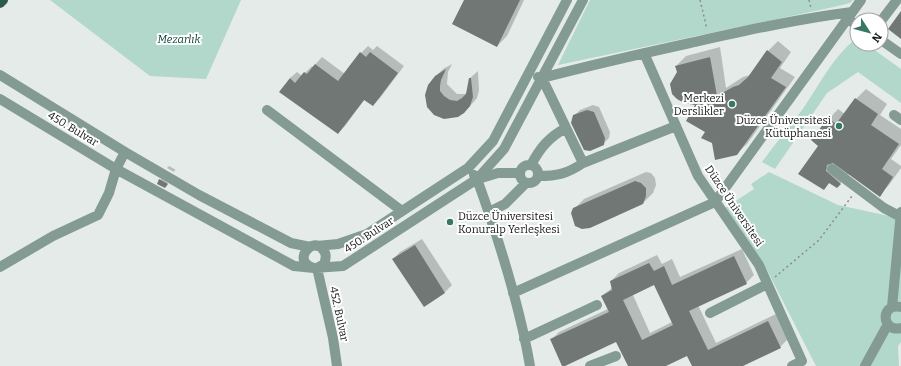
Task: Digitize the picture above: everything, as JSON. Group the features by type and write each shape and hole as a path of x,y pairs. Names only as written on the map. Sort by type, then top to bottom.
{"main road":[{"path":"0,3 3,0"}],"street":[{"name":"450. Bulvar","path":"0,74 125,152 199,195 291,243 314,246 338,244 367,234 468,168 492,141 567,0"},
{"name":"450. Bulvar","path":"0,100 116,169 294,266 315,268 342,266 477,179 504,149 583,0"},
{"path":"851,12 861,0"},
{"path":"888,12 897,0"},
{"path":"528,73 542,78 710,38 819,17 849,15"},
{"path":"513,294 715,202 849,15"},
{"path":"889,46 901,54"},
{"name":"Düzce Üniversitesi","path":"644,53 698,176 759,264 802,361 792,366"},
{"path":"542,78 583,164"},
{"path":"267,110 402,211"},
{"path":"538,176 555,176 571,171 583,164 676,126"},
{"path":"531,165 540,149 555,134 566,128"},
{"path":"0,266 52,236 98,214 109,193 116,169 125,152"},
{"path":"524,165 531,165 538,170 538,176 532,183 526,183 521,179 519,173 524,165"},
{"path":"468,168 477,179 489,212 513,294 530,366"},
{"path":"832,169 884,208 901,215 894,282 896,307 886,313 888,324 894,328 901,328"},
{"path":"477,179 498,173 519,173"},
{"path":"489,212 504,204 526,183"},
{"path":"314,246 323,250 326,256 324,264 315,268 307,265 304,259 305,252 314,246"},
{"name":"452. Bulvar","path":"315,268 333,338 337,366"},
{"path":"710,313 767,284"},
{"path":"524,339 596,305"},
{"path":"865,366 888,324"},
{"path":"590,366 616,356"}],"path":[{"path":"700,0 710,38"},
{"path":"767,284 819,240 858,188"}],"green space":[{"name":"Mezarlık","path":"50,0 241,0 206,79 150,76"},
{"path":"590,0 853,0 850,3 834,7 558,65"},
{"path":"849,44 849,52 877,52 901,69 901,103 858,72 827,93 775,169 762,162 802,110 834,62"},
{"path":"769,172 838,205 898,218 901,223 901,342 898,346 899,366 816,366 767,270 725,208 754,189 751,184"}],"building":[{"path":"464,0 520,0 497,47 452,24"},
{"path":"901,11 901,39 889,30"},
{"name":"Merkezi Derslikler","path":"767,50 782,62 771,78 786,87 737,155 715,160 712,143 701,138 705,132 686,121 695,105 684,103 672,94 670,84 677,72 675,66 710,57 717,96 739,85 748,77"},
{"path":"360,52 366,57 370,52 398,73 373,106 364,100 338,134 279,92 290,78 295,83 304,72 307,74 315,64 338,81"},
{"path":"446,69 440,86 440,91 444,96 450,100 457,101 462,98 466,94 469,78 471,78 473,97 470,106 464,113 458,117 444,119 434,115 427,107 425,95 428,85 435,76"},
{"path":"855,98 878,114 871,125 899,144 882,169 893,177 880,197 833,163 827,165 826,171 841,184 837,188 829,183 824,190 798,174 818,146 811,140 828,118 836,124"},
{"path":"587,110 594,112 605,138 604,145 590,151 584,150 571,123 573,115"},
{"path":"159,179 168,184 165,188 157,184"},
{"path":"635,181 641,183 646,188 646,196 643,204 590,228 582,229 575,226 571,213 573,208"},
{"path":"415,245 445,293 424,307 392,259"},
{"path":"734,256 747,284 689,311 708,350 768,321 781,348 743,366 692,366 687,356 666,366 628,366 616,342 565,366 562,366 550,339 609,312 601,296 612,290 610,281 649,263 654,271 664,266 672,285","holes":["654,285 673,325 642,340 623,300"]}],"place":[{"name":"Merkezi Derslikler","path":"732,104"},
{"name":"Düzce Üniversitesi Kütüphanesi","path":"839,126"},
{"name":"Düzce Üniversitesi Konuralp Yerleşkesi","path":"450,222"}]}
